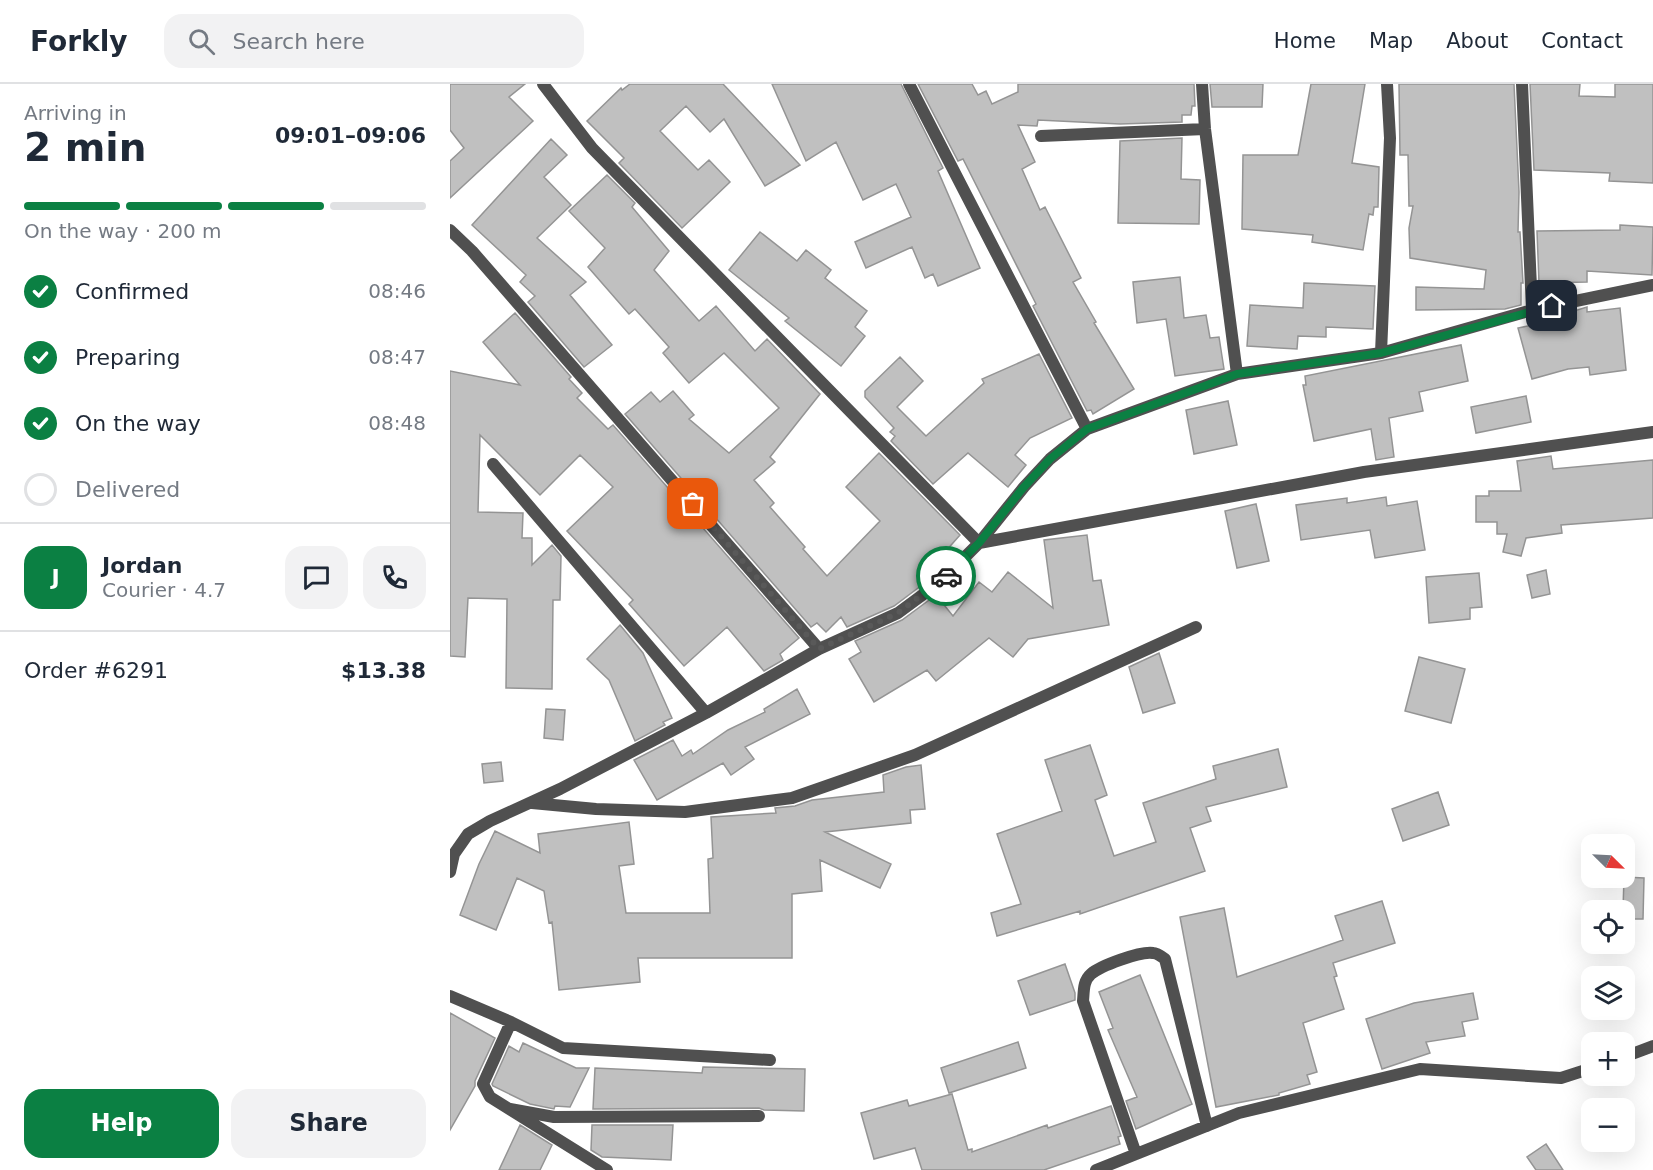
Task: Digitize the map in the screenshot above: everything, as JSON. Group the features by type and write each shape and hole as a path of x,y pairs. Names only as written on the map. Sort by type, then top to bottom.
{"street":[{"path":"543,84 592,148 979,543"},
{"path":"909,84 1087,429"},
{"path":"1202,84 1204,129 1237,374"},
{"path":"1381,353 1390,138 1387,84"},
{"path":"1522,84 1532,310"},
{"path":"1041,136 1204,129"},
{"path":"450,230 472,251 819,649"},
{"path":"450,872 454,854 468,834 490,821 706,713 819,649 898,613 940,582 979,543 1023,488 1050,459 1087,429 1237,374 1381,353 1532,310 1653,285"},
{"path":"979,543 1364,472 1653,432"},
{"path":"493,464 706,713"},
{"path":"529,803 596,809 686,812 792,798 915,755 1196,627"},
{"path":"1136,1154 1083,1000 1084,985 1090,975 1109,965 1145,953 1155,952 1165,959 1207,1126"},
{"path":"450,996 511,1022 563,1048 770,1060"},
{"path":"511,1022 483,1084 490,1097 607,1170"},
{"path":"1635,1053 1653,1046"},
{"path":"1096,1170 1239,1113 1420,1069 1561,1078 1581,1072"},
{"path":"510,1109 554,1117 759,1116"}],"building":[{"path":"450,84 525,84 509,97 533,121 450,198 450,161 464,148 450,130"},
{"path":"630,84 723,84 800,165 765,186 724,119 710,132 686,106 660,131 698,170 709,160 730,182 682,228 619,163 624,158 587,121 621,88 622,90"},
{"path":"772,84 901,84 943,168 938,171 980,268 938,286 933,274 925,278 912,247 866,268 855,242 911,217 896,184 863,200 836,142 806,161"},
{"path":"918,84 972,84 978,95 986,91 992,104 1018,92 1018,84 1194,84 1195,106 1192,106 1191,115 1182,115 1182,122 1120,124 1038,120 1037,126 1018,125 1035,162 1022,169 1040,210 1045,207 1081,278 1073,282 1096,322 1094,323 1134,389 1093,414 1091,410 1087,411 1033,306 1036,304 963,159 958,161"},
{"path":"1210,84 1263,84 1262,107 1212,107"},
{"path":"1311,84 1365,84 1352,163 1379,167 1378,207 1374,207 1373,215 1369,214 1363,250 1312,242 1313,235 1242,229 1243,155 1298,155"},
{"path":"1399,84 1514,84 1519,192 1518,232 1520,232 1523,283 1521,283 1521,305 1505,309 1416,310 1416,287 1484,289 1486,270 1410,258 1409,228 1413,206 1409,206 1408,155 1400,155"},
{"path":"1530,84 1580,84 1579,96 1615,97 1615,84 1653,84 1653,183 1609,181 1610,173 1534,170"},
{"path":"1182,138 1181,179 1200,180 1199,224 1118,223 1120,141"},
{"path":"551,139 567,155 544,177 571,205 537,238 586,282 570,295 612,345 584,367 528,302 535,296 520,282 526,275 472,225"},
{"path":"607,175 635,203 632,207 669,251 654,270 699,321 716,306 755,351 767,339 820,394 770,457 775,462 754,480 774,503 770,507 827,576 880,521 846,487 879,453 960,535 922,578 926,582 894,606 847,627 841,617 826,632 817,623 811,627 625,414 651,392 660,402 673,391 694,415 689,419 729,453 779,408 724,353 689,383 663,353 669,347 635,309 629,314 588,267 605,248 569,211"},
{"path":"1620,225 1653,227 1652,275 1587,271 1587,282 1539,283 1537,231 1620,230"},
{"path":"760,232 797,261 806,250 831,270 825,278 867,311 855,327 865,336 841,366 785,321 789,318 729,270"},
{"path":"1180,277 1184,318 1206,315 1210,338 1219,337 1224,369 1175,376 1166,319 1137,323 1133,282"},
{"path":"1304,283 1375,286 1373,329 1326,327 1326,337 1298,336 1297,349 1247,346 1250,305 1303,308"},
{"path":"1587,307 1587,312 1620,308 1626,370 1590,375 1589,367 1568,369 1532,379 1518,328 1562,319 1561,315"},
{"path":"515,313 571,377 569,379 582,393 577,398 608,429 613,425 799,638 780,654 783,660 764,671 727,627 684,666 629,604 633,600 567,531 613,487 580,455 540,495 480,435 478,512 523,513 522,538 532,538 532,565 552,545 561,556 560,600 553,600 552,689 506,688 507,599 468,598 465,657 450,656 450,371 520,385 483,342"},
{"path":"1461,345 1468,381 1419,392 1423,411 1389,418 1394,457 1376,460 1371,429 1314,441 1303,385 1306,385 1305,376"},
{"path":"1039,354 1072,418 1030,438 1015,455 1026,465 1008,487 968,453 933,484 891,441 895,436 890,432 894,428 865,397 865,391 900,357 923,381 897,407 926,436 984,383 982,379"},
{"path":"1526,396 1531,422 1476,433 1471,407"},
{"path":"1228,401 1237,445 1194,454 1186,410"},
{"path":"1551,456 1553,469 1653,460 1653,518 1561,525 1562,533 1526,538 1521,556 1503,552 1507,534 1497,534 1497,522 1476,522 1476,496 1489,496 1489,491 1521,491 1517,461"},
{"path":"1386,497 1387,506 1417,501 1425,550 1375,558 1370,530 1301,540 1296,505 1347,498 1347,503"},
{"path":"1256,504 1269,561 1237,568 1225,511"},
{"path":"1087,535 1093,581 1101,580 1109,625 1028,639 1013,657 989,638 936,681 927,670 874,702 849,659 861,652 855,641 902,620 936,595 953,616 979,582 992,592 1008,572 1053,608 1044,540"},
{"path":"1546,570 1550,594 1532,598 1527,575"},
{"path":"1479,573 1482,607 1470,608 1470,619 1429,623 1426,577"},
{"path":"620,625 643,653 672,718 663,722 665,725 635,741 609,680 587,659"},
{"path":"1159,653 1175,703 1143,713 1129,667"},
{"path":"1419,657 1465,669 1451,723 1405,711"},
{"path":"797,689 810,714 745,747 754,759 731,775 723,763 657,800 634,760 673,740 682,756 691,750 693,754 728,730 765,712 764,709"},
{"path":"546,709 565,710 563,740 544,738"},
{"path":"1090,745 1107,795 1095,800 1114,856 1156,842 1143,803 1216,779 1213,766 1278,749 1287,787 1206,807 1211,821 1190,828 1205,871 1080,914 1080,911 997,936 991,913 1021,904 997,834 1062,811 1045,760"},
{"path":"501,762 503,781 484,783 482,764"},
{"path":"921,765 925,809 910,810 911,823 825,832 891,864 880,888 820,860 822,891 792,894 792,958 638,958 640,982 559,990 552,922 549,923 544,891 517,878 496,930 460,915 479,864 495,831 540,853 538,834 629,822 634,864 619,866 626,913 710,913 708,859 713,858 711,817 776,813 775,808 795,806 812,800 884,792 883,775 906,767"},
{"path":"1438,792 1449,825 1403,841 1392,809"},
{"path":"1635,878 1644,878 1643,919 1635,919 1635,900 1623,900 1624,888 1635,888"},
{"path":"1382,901 1395,943 1333,963 1337,976 1334,977 1344,1009 1303,1023 1317,1072 1307,1075 1310,1084 1279,1093 1279,1095 1216,1107 1180,917 1224,908 1237,977 1343,940 1335,916"},
{"path":"1065,964 1075,993 1075,1000 1030,1015 1018,981"},
{"path":"1140,975 1192,1104 1136,1129 1126,1101 1137,1097 1108,1030 1113,1028 1099,992"},
{"path":"1473,993 1478,1019 1462,1022 1465,1036 1426,1042 1430,1053 1382,1069 1366,1019 1414,1003"},
{"path":"450,1013 495,1038 475,1081 475,1086 450,1130"},
{"path":"1018,1042 1026,1068 949,1093 941,1068"},
{"path":"523,1043 576,1068 589,1068 570,1107 555,1106 554,1109 530,1104 493,1086 509,1046 519,1052"},
{"path":"703,1067 805,1069 804,1111 759,1108 593,1109 595,1068 702,1073"},
{"path":"952,1094 968,1150 972,1149 972,1152 1047,1125 1048,1128 1111,1106 1121,1136 1118,1137 1120,1144 1044,1170 922,1170 915,1148 874,1159 861,1113 907,1100 909,1106"},
{"path":"520,1125 552,1145 540,1170 499,1170"},
{"path":"592,1125 673,1125 671,1160 602,1157 591,1150"},
{"path":"1546,1144 1563,1170 1536,1170 1527,1157"}],"way so far":[{"path":"693,504 819,649 898,613 946,576"}],"route":[{"path":"946,576 979,543 998,517 1050,459 1087,429 1237,374 1381,353 1552,306"}]}
